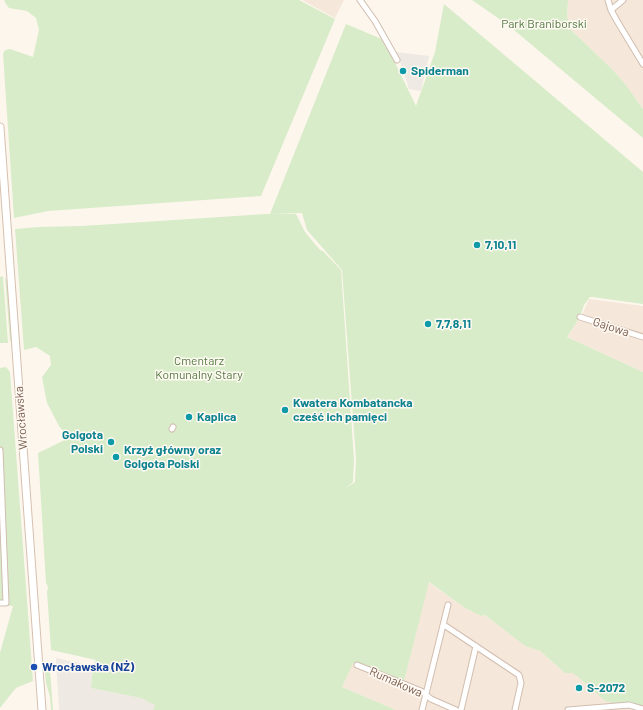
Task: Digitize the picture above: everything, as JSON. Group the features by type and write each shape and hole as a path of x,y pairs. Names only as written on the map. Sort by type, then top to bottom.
{"main road":[{"name":"Wrocławska","path":"0,127 42,710"}],"street":[{"path":"360,0 379,26 397,60"},
{"path":"608,0 611,10 640,54 643,64"},
{"path":"611,10 623,0"},
{"name":"Gajowa","path":"580,317 643,337"},
{"path":"0,450 2,552 6,603 0,603"},
{"path":"422,710 448,605"},
{"path":"444,625 519,675 521,683 515,710"},
{"path":"461,710 476,646"},
{"name":"Rumakowa","path":"357,665 421,691 456,710"},
{"path":"568,710 629,705 643,709"}],"shaded area":[{"path":"302,0 344,0 335,18"},
{"path":"568,0 643,0 643,109 626,85 612,69 570,29 572,26 567,18"},
{"path":"397,52 429,56 421,91 409,89"},
{"path":"589,299 643,306 643,372 567,337 583,313"},
{"path":"428,582 465,608 481,616 485,615 525,646 540,651 565,673 572,673 577,676 605,701 635,704 643,706 643,710 396,710 342,687 352,663 403,685"},
{"path":"56,658 93,666 91,688 141,698 156,705 153,710 59,710"}],"green space":[{"path":"4,0 299,0 335,19 261,196 48,211 14,218 3,54 5,50 10,49 33,57 39,30 36,18 27,11 9,8"},
{"name":"Park Braniborski","path":"472,0 568,0 567,18 573,26 570,29 612,69 626,85 643,109 643,138 508,25"},
{"name":"Cmentarz Komunalny Stary","path":"444,4 643,172 643,304 590,297 584,305 580,317 567,337 643,372 643,706 628,703 616,704 605,701 577,676 572,673 565,673 540,651 525,646 485,615 481,616 465,608 429,582 403,685 353,663 342,687 396,710 153,710 155,705 141,698 91,688 93,666 96,660 51,650 38,453 69,438 59,426 47,403 42,377 51,365 50,356 36,347 24,350 15,229 270,214 346,24 384,40 416,106 435,52","holes":["302,213 307,230 342,270 356,459 355,482 346,488 353,482 354,460 341,270 323,251 320,250 305,232 296,214 270,214"]},
{"path":"3,276 8,343 0,343 0,277"},
{"path":"5,277 8,288 12,339 10,342"},
{"path":"6,367 10,372 33,681 16,688 0,708 0,653 13,606 0,605 0,368"},
{"path":"44,661 48,664 50,670 53,710 51,710 50,697 46,683"}],"place":[{"name":"Spiderman","path":"403,71"},
{"name":"7,10,11","path":"477,245"},
{"name":"7,7,8,11","path":"428,324"},
{"name":"Kwatera Kombatancka cześć ich pamięci","path":"285,410"},
{"name":"Kaplica","path":"189,417"},
{"name":"Golgota Polski","path":"111,442"},
{"name":"Krzyż główny oraz Golgota Polski","path":"116,457"},
{"name":"Wrocławska (NŻ)","path":"34,667"},
{"name":"S-2072","path":"579,688"}]}
